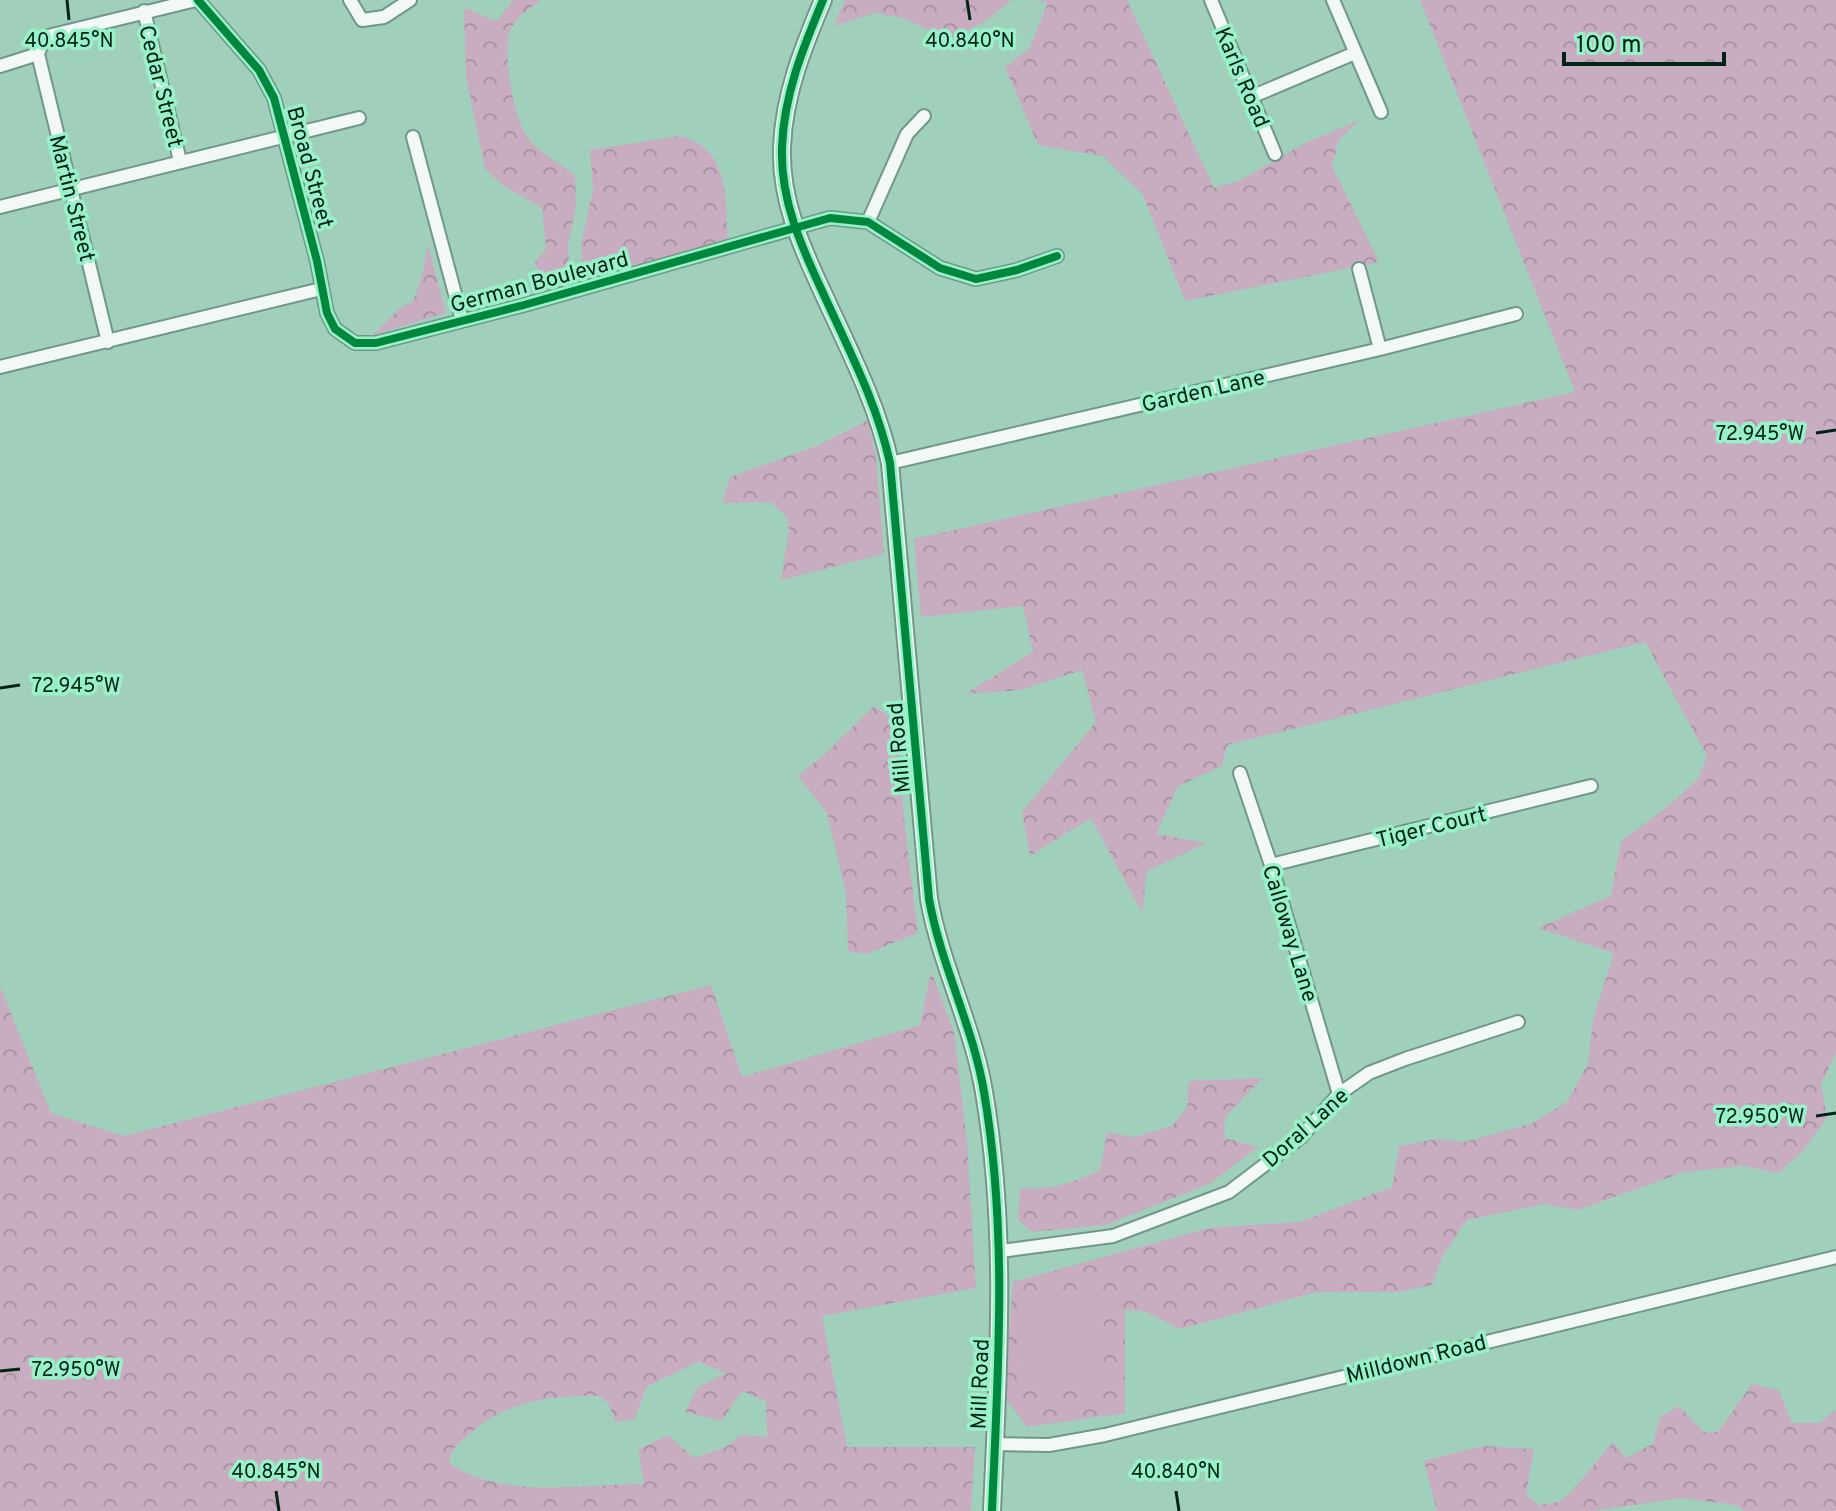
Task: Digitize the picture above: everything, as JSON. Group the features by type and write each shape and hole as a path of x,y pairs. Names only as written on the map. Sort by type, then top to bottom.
{"main road":[{"name":"Mill Road","path":"823,0 799,59 785,115 782,150 784,180 794,227 876,410 890,463 929,899 939,943 980,1068 992,1143 1001,1251 992,1511"}],"street":[{"path":"0,66 38,54 44,37 197,0"},
{"name":"Broad Street","path":"197,0 259,70 274,98 321,289"},
{"path":"350,0 362,20 384,17 410,0"},
{"name":"Karls Road","path":"1211,0 1275,154"},
{"path":"1333,0 1381,112"},
{"name":"Cedar Street","path":"144,11 180,161"},
{"path":"1251,97 1355,53"},
{"name":"Martin Street","path":"38,54 108,342"},
{"path":"924,116 907,134 868,222 940,268 976,279 1017,270 1057,256"},
{"path":"0,207 359,118"},
{"path":"413,137 462,320"},
{"name":"German Boulevard","path":"321,289 335,329 355,343 376,343 714,253 830,218 868,222"},
{"path":"1359,269 1380,349"},
{"path":"0,367 321,289"},
{"name":"Garden Lane","path":"890,463 1380,349 1516,314"},
{"name":"Calloway Lane","path":"1240,773 1271,865 1339,1094"},
{"name":"Tiger Court","path":"1271,865 1591,786"},
{"name":"Doral Lane","path":"1001,1251 1113,1236 1229,1192 1300,1138 1339,1094 1369,1073 1518,1022"},
{"name":"Milldown Road","path":"995,1444 1049,1445 1105,1435 1836,1257"}],"green space":[{"path":"513,0 541,0 515,22 510,31 507,54 517,114 526,135 536,146 575,175 576,207 568,245 570,282 546,289 535,263 546,248 542,208 504,186 485,169 466,76 464,8 497,21"},
{"path":"845,0 1011,0 987,20 950,39 902,18 875,13 834,26"},
{"path":"1034,0 1127,0 1214,188 1241,180 1305,143 1360,120 1339,139 1332,166 1379,262 1185,301 1143,195 1103,156 1038,145 1005,67 1029,49 1048,3"},
{"path":"1420,0 1836,0 1836,1052 1821,1085 1827,1118 1802,1152 1778,1173 1744,1166 1684,1172 1578,1210 1545,1204 1467,1220 1442,1257 1432,1285 1397,1292 1317,1292 1180,1329 1146,1312 1125,1310 1125,1413 1027,1427 1004,1396 1013,1282 1209,1228 1300,1222 1392,1187 1399,1146 1437,1139 1464,1142 1531,1124 1567,1102 1588,1064 1593,1019 1614,953 1538,928 1611,896 1621,841 1698,779 1707,756 1645,642 1227,745 1222,766 1178,786 1156,834 1206,843 1147,871 1142,913 1091,818 1030,856 1022,812 1096,722 1082,670 1021,690 965,694 1033,652 1023,606 921,617 914,539 1575,392","holes":["1057,1292 1079,1293 1103,1306 1101,1381 1041,1386 1025,1379 1020,1323 1037,1303"]},
{"path":"679,136 696,142 717,163 725,192 728,241 584,278 581,245 593,190 590,150"},
{"path":"428,245 446,313 373,335 399,309 413,301"},
{"path":"868,420 876,457 884,554 781,580 789,528 787,517 771,502 722,503 730,477 819,445"},
{"path":"874,706 897,722 904,818 918,933 866,954 848,951 846,894 827,813 798,776"},
{"path":"931,971 954,1032 967,1142 976,1288 822,1316 847,1447 975,1447 971,1511 0,1511 0,986 51,1113 124,1136 711,985 742,1077 920,1025","holes":["698,1362 726,1373 697,1388 685,1412 722,1421 742,1391 766,1401 767,1437 740,1435 726,1447 694,1458 668,1435 638,1450 644,1484 518,1486 470,1475 449,1463 462,1440 485,1422 515,1407 547,1399 600,1396 609,1404 615,1422 635,1419 646,1387"]},
{"path":"1263,1078 1225,1117 1224,1138 1258,1147 1209,1184 1106,1225 1032,1232 1018,1220 1020,1188 1061,1185 1100,1170 1107,1132 1134,1137 1172,1126 1187,1107 1189,1081"},
{"path":"1057,1292 1079,1293 1103,1306 1101,1381 1041,1386 1025,1379 1020,1323 1037,1303"},
{"path":"1752,1384 1779,1390 1792,1423 1820,1423 1836,1409 1836,1511 1745,1511 1735,1505 1680,1498 1594,1511 1437,1511 1424,1461 1483,1446 1534,1449 1526,1495 1538,1505 1559,1502 1613,1442 1626,1458 1653,1444 1660,1417 1679,1406 1704,1432 1718,1432"}],"cycle path":[{"path":"198,0 259,70 274,98 317,261 327,313 335,329 355,343 376,343 524,305 830,218 868,222 940,268 976,279 1017,270 1057,256"},
{"path":"823,0 786,108 782,147 784,185 800,240 870,397 890,463 929,899 979,1068 991,1144 999,1249 992,1511"}]}
